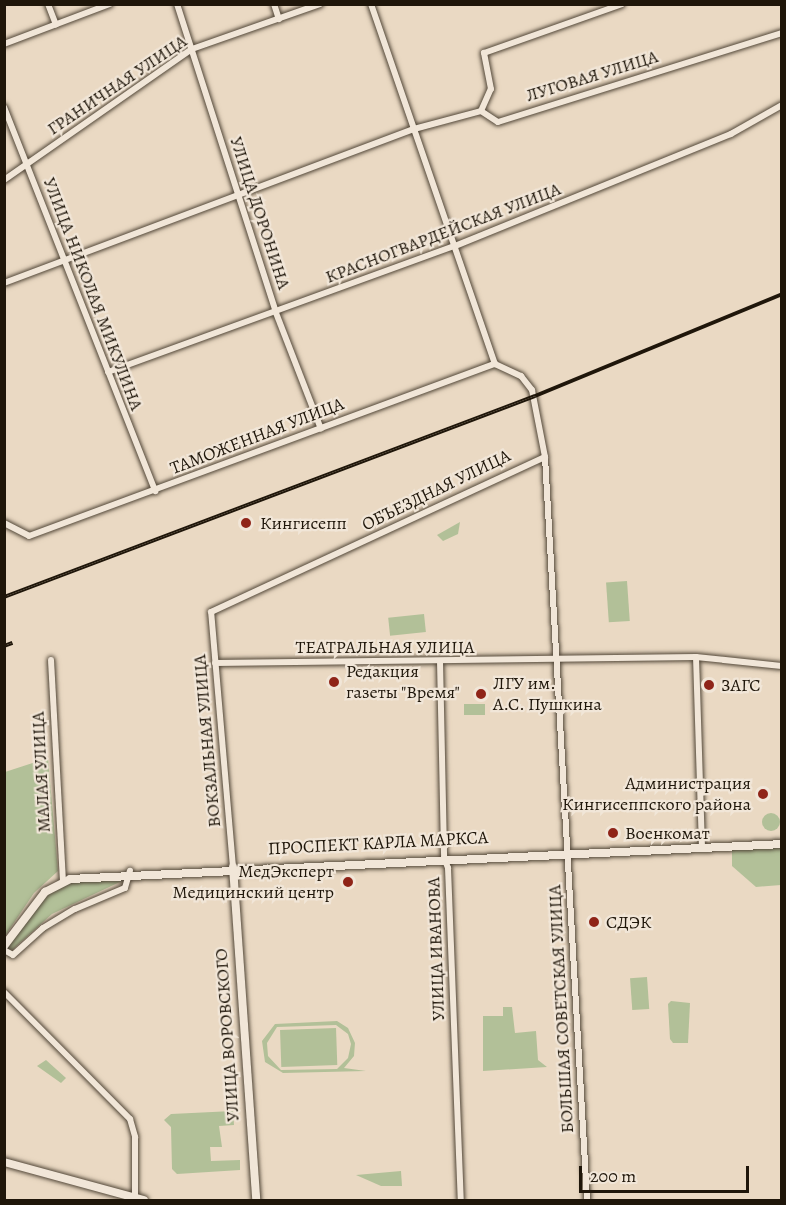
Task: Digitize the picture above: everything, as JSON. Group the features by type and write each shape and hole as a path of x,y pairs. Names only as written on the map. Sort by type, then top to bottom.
{"main road":[{"name":"ПРОСПЕКТ КАРЛА МАРКСА","path":"63,880 129,873 782,842"},
{"name":"УЛИЦА ВОРОВСКОГО","path":"233,868 256,1200"},
{"path":"4,946 31,903 63,880"},
{"path":"4,1164 137,1200"}],"street":[{"path":"48,4 56,25"},
{"path":"4,44 110,4"},
{"name":"УЛИЦА ДОРОНИНА","path":"177,4 276,313 321,429"},
{"path":"274,4 279,19"},
{"name":"ГРАНИЧНАЯ УЛИЦА","path":"4,180 192,49 320,4"},
{"path":"371,4 495,364"},
{"path":"4,283 65,257 414,129 481,111 491,89 484,53 622,4"},
{"name":"ЛУГОВАЯ УЛИЦА","path":"481,111 498,122 782,33"},
{"name":"КРАСНОГВАРДЕЙСКАЯ УЛИЦА","path":"108,372 276,313 455,246 731,134 782,105"},
{"name":"УЛИЦА НИКОЛАЯ МИКУЛИНА","path":"4,107 65,257 154,491"},
{"name":"ТАМОЖЕННАЯ УЛИЦА","path":"4,523 29,536 495,364"},
{"name":"БОЛЬШАЯ СОВЕТСКАЯ УЛИЦА","path":"495,364 521,375 532,390 545,457 586,1200"},
{"name":"ОБЪЕЗДНАЯ УЛИЦА","path":"211,612 545,457"},
{"name":"ВОКЗАЛЬНАЯ УЛИЦА","path":"211,612 233,868"},
{"path":"696,657 702,846"},
{"name":"ТЕАТРАЛЬНАЯ УЛИЦА","path":"215,663 696,657 782,666"},
{"name":"МАЛАЯ УЛИЦА","path":"51,660 63,880"},
{"name":"УЛИЦА ИВАНОВА","path":"440,661 444,859 448,868 461,1200"},
{"path":"4,946 13,955 51,923 125,888 129,873"},
{"path":"4,992 130,1119 135,1137 137,1200"}],"green space":[{"path":"460,522 458,534 443,541 437,535"},
{"path":"627,581 630,621 609,622 606,582"},
{"path":"424,614 426,632 390,636 388,618"},
{"path":"464,704 485,704 485,715 464,715"},
{"path":"48,758 58,871 34,893 5,936 5,772"},
{"path":"771,813 777,816 780,822 777,828 771,831 765,828 762,822 765,816"},
{"path":"781,848 781,885 756,887 732,866 732,850"},
{"path":"70,879 124,880 52,914 12,950 8,948 32,906"},
{"path":"647,977 649,1009 632,1010 630,978"},
{"path":"671,1001 690,1003 688,1043 673,1043 670,1039 668,1004"},
{"path":"503,1007 512,1007 515,1033 536,1031 538,1060 547,1067 483,1071 483,1016 503,1016"},
{"path":"337,1021 348,1028 355,1043 354,1056 344,1068 366,1071 283,1073 265,1062 262,1041 275,1024","holes":["336,1025 348,1034 351,1044 348,1058 337,1069 281,1070 268,1056 267,1043 277,1027"]},
{"path":"336,1028 337,1065 281,1067 280,1030"},
{"path":"46,1060 66,1078 61,1083 37,1066"},
{"path":"233,1111 234,1125 219,1126 222,1147 210,1147 211,1161 240,1160 240,1170 177,1174 172,1169 171,1127 164,1120 171,1114"},
{"path":"401,1171 402,1186 381,1186 356,1175"}],"railway":[{"path":"4,597 535,396 782,294"},
{"path":"4,646 12,643"}],"place":[{"name":"Кингисепп","path":"246,523"},
{"name":"Редакция газеты \"Время\"","path":"334,682"},
{"name":"ЗАГС","path":"709,685"},
{"name":"ЛГУ им. А.С. Пушкина","path":"481,694"},
{"name":"Администрация Кингисеппского района","path":"763,794"},
{"name":"Военкомат","path":"613,833"},
{"name":"МедЭксперт Медицинский центр","path":"348,882"},
{"name":"СДЭК","path":"594,922"}]}
